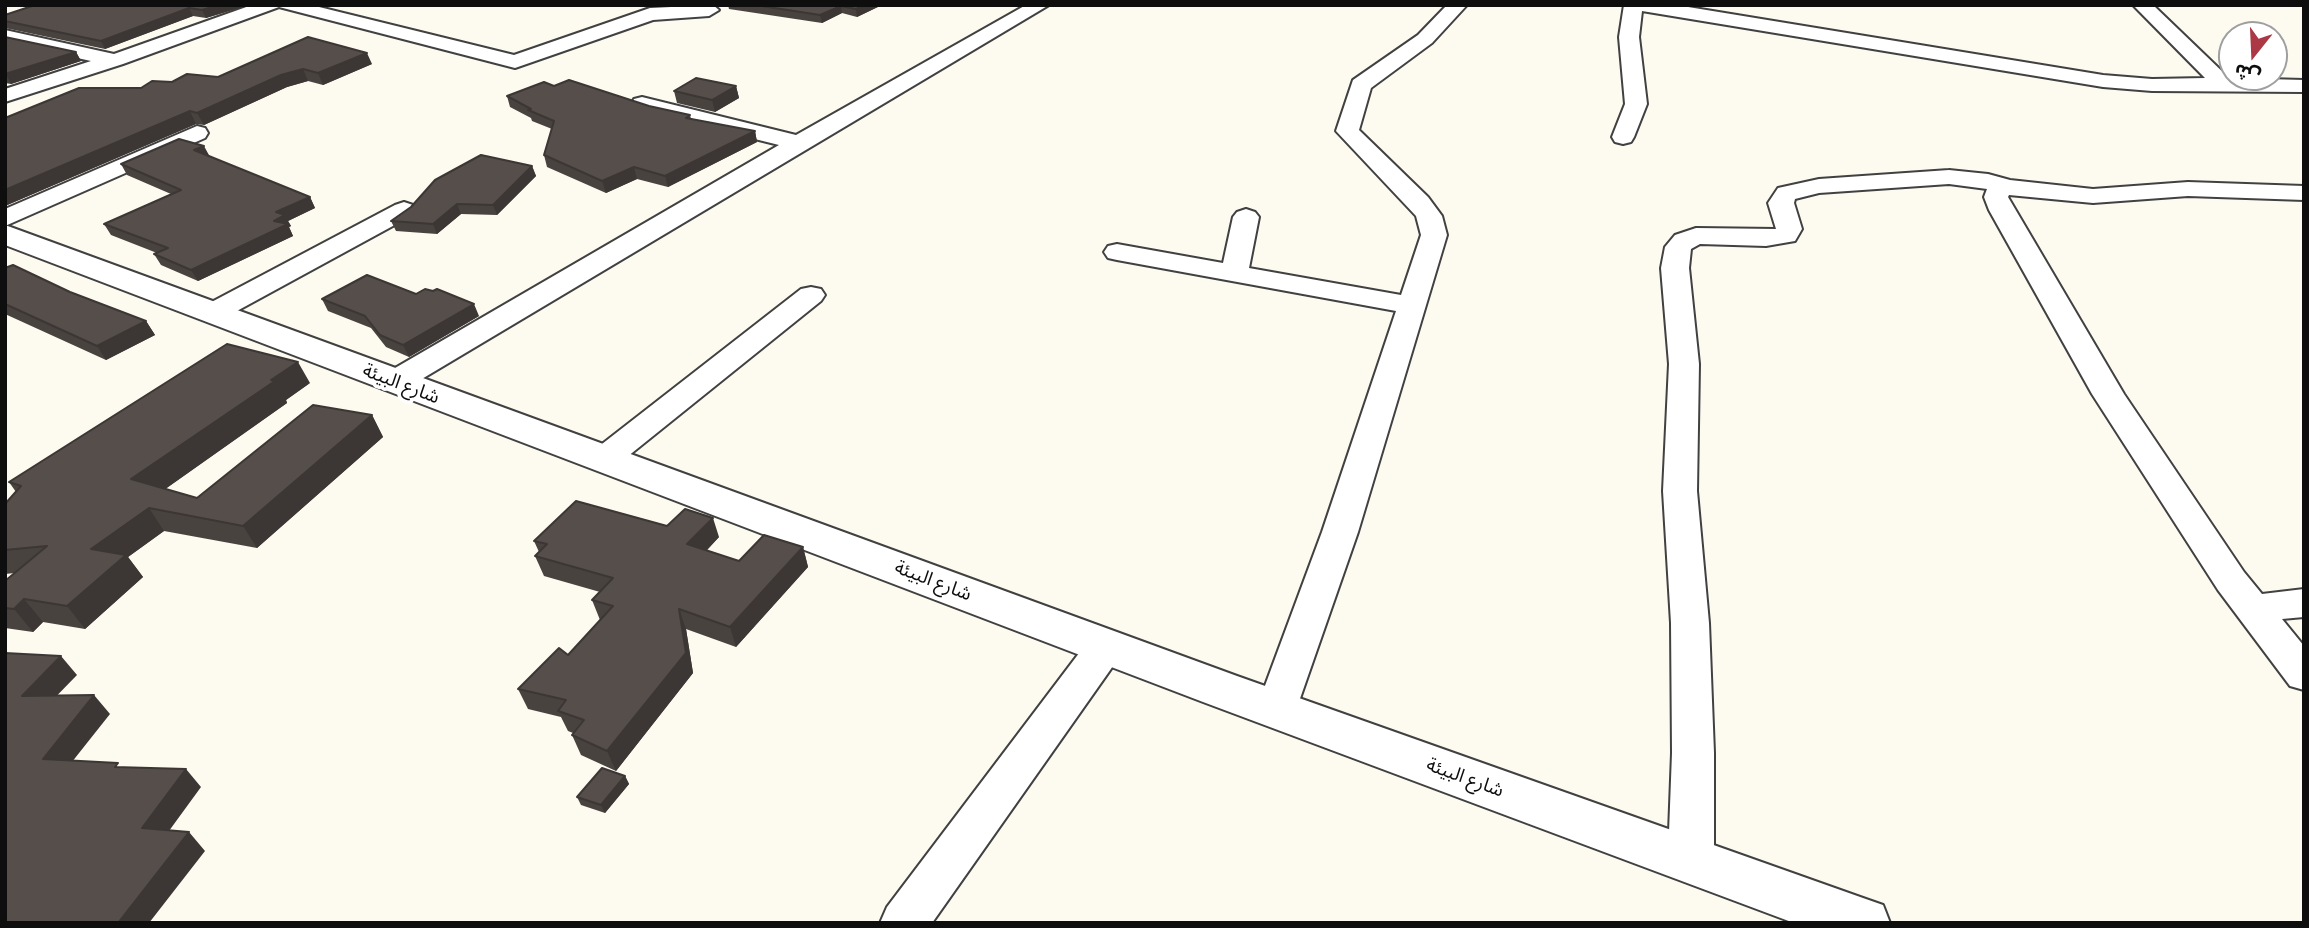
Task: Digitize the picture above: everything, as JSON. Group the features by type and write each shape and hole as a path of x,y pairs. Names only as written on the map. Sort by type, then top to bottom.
{"street":[{"path":"5,96 271,5"},
{"path":"287,5 515,62 650,14 709,10"},
{"path":"394,382 1040,5"},
{"path":"1276,710 1340,532 1434,235 1433,225 1419,202 1347,131 1361,85 1425,40 1458,5"},
{"path":"1623,137 1636,104 1629,37 1633,5"},
{"path":"1640,5 1721,12 2103,81 2152,85 2218,83"},
{"path":"2142,5 2218,78"},
{"path":"5,36 116,60"},
{"path":"642,104 800,143"},
{"path":"5,218 197,133"},
{"path":"1691,859 1693,740 1690,623 1680,491 1684,364 1675,268 1678,247 1696,236 1766,238 1786,235 1789,229 1781,203 1787,193 1797,190 1949,177 2007,187 2093,196 2188,189 2304,193"},
{"path":"2007,187 1998,190 1996,197 2002,210 2101,383 2206,543 2304,675"},
{"path":"214,313 404,210"},
{"path":"1235,272 1247,216"},
{"name":"شارع البيئة","path":"5,234 394,382 605,458 1276,710 1863,923"},
{"path":"1117,252 1412,305"},
{"path":"605,458 811,295"},
{"path":"2254,609 2304,603"},
{"path":"904,923 1107,646"}],"building":[{"path":"35,5 219,5 202,10 189,8 101,41 5,21 5,15"},
{"path":"755,5 864,5 856,9 841,6 820,15"},
{"path":"5,37 76,52 5,74"},
{"path":"308,37 367,53 318,73 303,69 281,75 197,113 190,111 5,190 5,118 79,88 141,88 152,81 172,82 187,74 218,77"},
{"path":"696,78 736,86 712,100 674,91"},
{"path":"569,80 649,106 690,115 686,118 755,131 665,176 634,167 602,181 544,155 554,121 528,110 531,109 507,96 544,82 554,86"},
{"path":"179,139 204,146 194,150 310,197 276,212 285,215 274,221 288,224 191,270 154,254 168,248 104,224 181,190 121,164"},
{"path":"481,155 532,166 493,205 457,204 433,224 391,221 411,207 435,180"},
{"path":"13,265 70,292 146,321 97,346 5,304 5,268"},
{"path":"367,275 416,294 425,289 437,289 474,304 403,345 380,335 365,316 322,299"},
{"path":"227,344 298,362 271,380 275,381 131,479 197,498 313,405 372,415 243,526 149,508 91,549 126,555 67,606 24,599 14,609 5,608 5,581 47,546 5,550 5,504 21,486 9,482"},
{"path":"576,501 667,526 685,509 713,518 687,544 739,561 764,535 803,547 730,627 679,609 686,653 607,751 572,735 584,720 558,711 566,700 518,689 559,648 568,655 613,606 592,600 613,578 535,556 547,544 534,541"},
{"path":"5,653 61,656 22,696 94,695 43,759 118,763 115,767 186,769 142,828 189,832 118,923 5,923"},
{"path":"602,768 625,776 601,805 577,797"}]}
